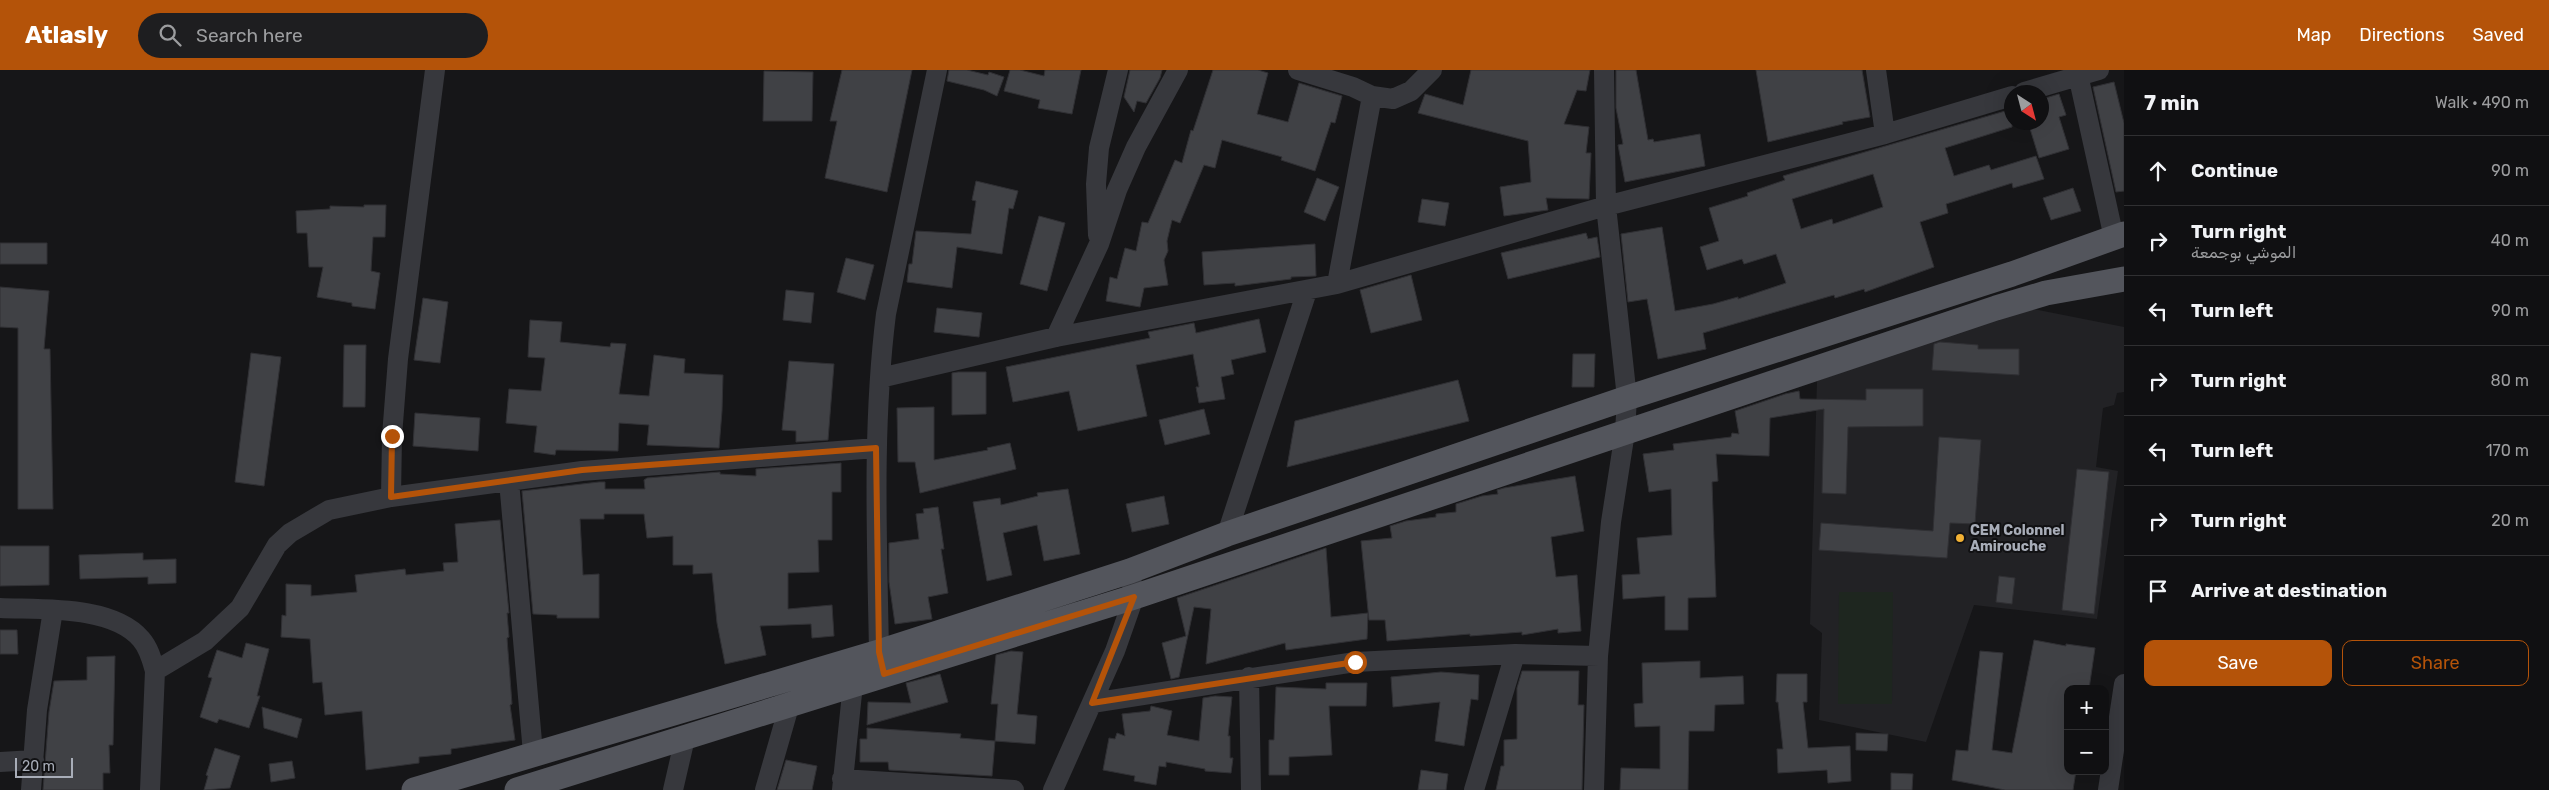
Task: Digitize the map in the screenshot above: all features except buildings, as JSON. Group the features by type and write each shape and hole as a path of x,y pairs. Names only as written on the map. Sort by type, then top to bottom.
{"main road":[{"path":"517,790 853,684 881,663 1227,534 1627,398 1993,280 2119,236"},
{"path":"414,790 533,753 1134,597 1996,308 2046,293 2124,279"}],"street":[{"path":"391,497 392,436 398,359 436,70"},
{"path":"881,663 876,448 886,314 937,70"},
{"path":"1099,244 1096,184 1099,148 1118,70"},
{"path":"1056,337 1099,244 1117,190 1136,147 1178,70"},
{"path":"1298,70 1353,87 1372,96 1393,98 1411,92 1432,70"},
{"path":"1594,790 1598,656 1611,522 1625,432 1627,398 1606,206 1604,70"},
{"path":"1876,70 1885,134"},
{"path":"2044,85 2077,73 2099,70"},
{"path":"2077,73 2119,236"},
{"path":"1337,284 1372,96"},
{"path":"880,378 1056,337 1337,284 1606,206 1885,134 2004,98"},
{"path":"1227,534 1307,291"},
{"path":"155,671 204,641 240,608 270,556 290,533 329,510 391,497 582,470 876,448"},
{"path":"509,481 533,753"},
{"path":"1053,790 1092,703 1134,597 1130,571"},
{"path":"0,608 53,610 96,615 113,619 128,627 141,640 150,654 155,671 150,790"},
{"path":"31,790 37,710 53,610"},
{"path":"1092,703 1355,662 1515,654 1598,656"},
{"path":"1474,790 1515,654"},
{"path":"1250,678 1250,790"},
{"path":"853,684 842,784 1014,790"},
{"path":"2108,790 2124,684"},
{"path":"765,790 790,703"},
{"path":"673,790 685,738"},
{"path":"0,762 34,760"}],"shaded area":[{"name":"CEM Colonnel Amirouche","path":"2023,307 2124,327 2124,392 2117,393 2114,405 2103,408 2096,467 2118,471 2097,619 1974,605 1926,742 1819,720 1822,633 1810,624 1817,381"},
{"path":"1839,592 1893,592 1892,704 1838,704"}],"place":[{"name":"CEM Colonnel Amirouche","path":"1960,538"}],"route":[{"path":"392,436 391,497 582,470 876,448 879,652 884,674 1134,597 1115,651 1092,703 1355,662"}]}
